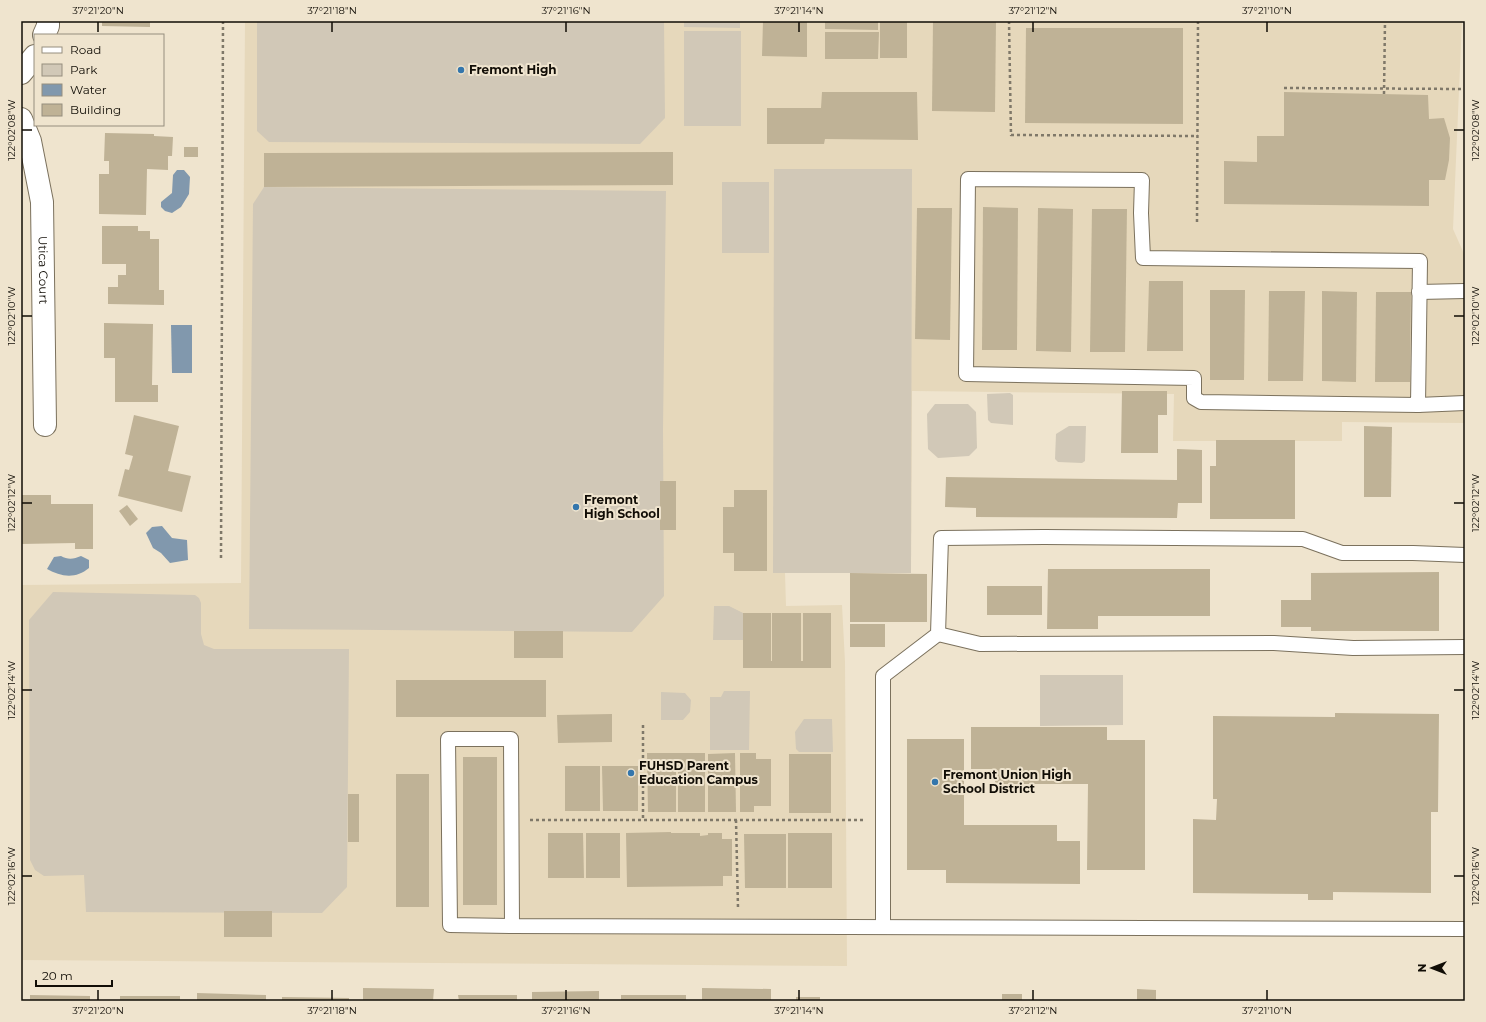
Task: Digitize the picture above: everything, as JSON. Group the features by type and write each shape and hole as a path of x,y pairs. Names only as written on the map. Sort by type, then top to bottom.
{"street":[{"path":"44,34 48,26 48,21"},
{"path":"21,73 34,57"},
{"name":"Utica Court","path":"21,119 30,141 42,202 45,425"}],"lane":[{"path":"1418,405 1420,261 1143,258 1141,213 1142,180 968,180 966,374 1194,378 1194,398 1201,402 1418,405 1465,403"},
{"path":"1419,292 1465,291"},
{"path":"938,634 941,538 1060,537 1303,539 1342,553 1465,555"},
{"path":"938,634 980,644 1274,643 1353,648 1465,647"},
{"path":"883,927 883,676 938,634"},
{"path":"512,926 511,739 448,739 450,925 512,926 1465,929"}],"path":[{"path":"222,558 223,21"},
{"path":"1010,21 1011,135 1198,136"},
{"path":"1196,222 1198,21"},
{"path":"1384,94 1385,21"},
{"path":"1284,88 1465,89"},
{"path":"643,725 643,820"},
{"path":"511,820 883,820"},
{"path":"736,820 738,926"}],"shaded area":[{"name":"Fremont High School","path":"245,21 1462,21 1453,229 1465,256 1465,423 1342,422 1342,441 1173,441 1174,394 912,391 911,573 785,573 786,606 842,605 845,662 847,966 21,960 21,585 241,583"}],"green space":[{"name":"Fremont High","path":"257,21 664,21 665,118 640,144 269,142 257,131"},
{"path":"684,21 740,21 740,28 684,27"},
{"path":"684,31 741,31 741,126 684,126"},
{"path":"774,169 912,169 911,573 773,573"},
{"path":"722,182 769,182 769,253 722,253"},
{"path":"264,187 666,191 663,430 664,596 632,632 249,629 253,204"},
{"path":"1010,393 1013,395 1013,425 991,423 988,420 987,394"},
{"path":"935,404 968,404 976,412 977,448 969,456 938,458 928,449 927,414"},
{"path":"1069,426 1086,426 1085,461 1082,463 1058,462 1055,459 1056,434"},
{"path":"53,592 195,595 199,598 201,603 201,634 204,645 214,649 349,649 347,887 322,913 86,912 84,875 44,876 35,870 30,860 29,620"},
{"path":"714,606 729,606 743,613 743,640 713,640"},
{"path":"1040,675 1123,675 1123,725 1040,726"},
{"path":"724,691 750,691 749,750 710,750 710,697 721,697"},
{"path":"661,692 685,693 691,700 690,712 683,720 661,720"},
{"path":"804,719 832,719 833,752 799,752 796,749 795,732"}],"water":[{"path":"177,170 184,170 190,177 189,194 181,207 172,213 165,211 161,207 161,202 172,193 173,175"},
{"path":"171,325 192,325 192,373 172,373"},
{"path":"162,526 172,538 187,540 188,560 170,563 161,553 153,548 146,533 152,527"},
{"path":"61,556 71,559 81,556 89,560 89,568 79,574 68,576 52,572 47,569 54,557"}],"building":[{"path":"102,21 150,21 150,27 102,26"},
{"path":"763,21 807,21 807,57 762,56"},
{"path":"825,21 878,21 878,30 825,29"},
{"path":"880,21 907,21 907,58 880,58"},
{"path":"933,21 996,21 995,112 932,111"},
{"path":"1026,28 1183,28 1183,124 1025,123"},
{"path":"825,32 879,32 878,59 825,59"},
{"path":"822,92 917,92 918,140 825,139 824,144 767,144 767,108 821,108"},
{"path":"1284,92 1428,95 1429,119 1444,118 1450,138 1449,160 1445,180 1429,180 1429,206 1224,204 1224,161 1257,162 1257,136 1284,136"},
{"path":"105,133 154,134 154,136 173,137 172,156 168,156 168,170 147,169 146,215 99,214 99,174 109,174 109,161 104,161"},
{"path":"184,147 198,147 198,157 184,157"},
{"path":"673,152 673,185 264,187 264,153"},
{"path":"983,207 1018,208 1017,350 982,350"},
{"path":"917,208 952,208 950,340 915,339"},
{"path":"1038,208 1073,209 1071,352 1036,351"},
{"path":"1092,209 1127,209 1125,352 1090,352"},
{"path":"102,226 138,226 138,231 150,231 150,239 159,239 159,290 164,290 164,305 108,304 108,287 118,287 118,275 126,275 126,264 102,264"},
{"path":"1149,281 1183,281 1183,351 1147,351"},
{"path":"1210,290 1245,290 1244,380 1210,380"},
{"path":"1269,291 1305,291 1303,381 1268,381"},
{"path":"1322,291 1357,292 1356,382 1322,381"},
{"path":"1376,292 1411,292 1410,382 1375,382"},
{"path":"104,323 153,324 152,385 158,385 158,402 115,402 115,358 104,358"},
{"path":"1122,391 1167,391 1167,415 1158,415 1158,453 1121,453"},
{"path":"134,415 179,426 168,471 191,476 182,512 118,496 125,469 129,470 133,456 125,454"},
{"path":"1364,426 1392,427 1391,497 1364,497"},
{"path":"1216,440 1295,440 1295,519 1210,519 1210,466 1216,466"},
{"path":"1177,449 1202,450 1202,503 1178,503 1177,518 976,517 976,508 945,507 946,477 1177,480"},
{"path":"660,481 676,481 676,530 660,530"},
{"path":"734,490 767,490 767,571 734,571 734,553 723,553 723,507 734,507"},
{"path":"21,495 51,495 51,504 93,504 93,549 75,549 75,543 21,544"},
{"path":"127,505 138,519 130,526 119,511"},
{"path":"1048,569 1210,569 1210,616 1098,616 1098,629 1047,629"},
{"path":"1439,572 1439,631 1311,631 1311,627 1281,627 1281,600 1311,600 1311,573"},
{"path":"850,573 927,574 927,622 850,622"},
{"path":"987,586 1042,586 1042,615 987,615"},
{"path":"743,613 771,613 772,661 772,613 801,613 801,661 803,661 803,613 831,613 831,668 743,668"},
{"path":"850,624 885,624 885,647 850,647"},
{"path":"514,631 563,631 563,658 514,658"},
{"path":"396,680 546,680 546,717 396,717"},
{"path":"1335,713 1439,714 1438,812 1431,812 1431,893 1333,892 1333,900 1308,900 1308,894 1193,893 1193,819 1216,820 1217,799 1213,799 1213,716 1335,717"},
{"path":"612,714 612,742 558,743 557,715"},
{"name":"Fremont Union High School District","path":"971,727 1107,727 1107,740 1145,740 1145,870 1087,870 1088,784 995,784 995,769 971,769"},
{"name":"Fremont Union High School District","path":"907,739 964,739 964,825 1057,825 1057,841 1080,841 1080,884 946,883 946,870 907,870"},
{"path":"647,753 705,753 705,812 678,812 678,760 676,760 676,812 648,812"},
{"path":"735,753 736,812 708,812 708,754"},
{"path":"740,753 756,753 756,759 771,759 771,806 754,806 754,812 740,812"},
{"path":"789,754 831,754 831,813 789,813"},
{"path":"463,757 497,757 497,905 463,905"},
{"path":"565,766 600,766 600,811 565,811"},
{"path":"602,766 638,766 638,811 603,811"},
{"path":"396,774 429,774 429,907 396,907"},
{"path":"348,794 359,794 359,842 348,842"},
{"path":"548,833 583,833 584,878 548,878"},
{"path":"586,833 620,833 620,878 586,878"},
{"path":"626,833 700,833 700,836 708,835 708,833 722,833 722,839 732,839 732,876 723,876 723,886 627,887"},
{"path":"788,833 832,833 832,888 788,888"},
{"path":"744,834 786,834 786,888 745,888"},
{"path":"224,911 272,911 272,937 224,937"},
{"path":"363,988 434,989 433,1001 363,1001"},
{"path":"702,988 771,989 771,1001 702,1001"},
{"path":"1137,989 1156,990 1156,1001 1137,1001"},
{"path":"599,991 599,1001 532,1001 532,992"},
{"path":"197,993 266,995 266,1001 197,1001"},
{"path":"1002,994 1022,994 1022,1001 1002,1001"},
{"path":"30,995 90,996 90,1001 30,1001"},
{"path":"458,995 517,995 517,1001 459,1001"},
{"path":"621,995 686,995 686,1001 621,1001"},
{"path":"120,996 180,996 180,1001 120,1001"},
{"path":"282,997 349,998 349,1001 282,1001"},
{"path":"796,997 820,997 820,1001 796,1001"}],"place":[{"name":"Fremont High","path":"461,70"},
{"name":"Fremont High School","path":"576,507"},
{"name":"FUHSD Parent Education Campus","path":"631,773"},
{"name":"Fremont Union High School District","path":"935,782"}]}
